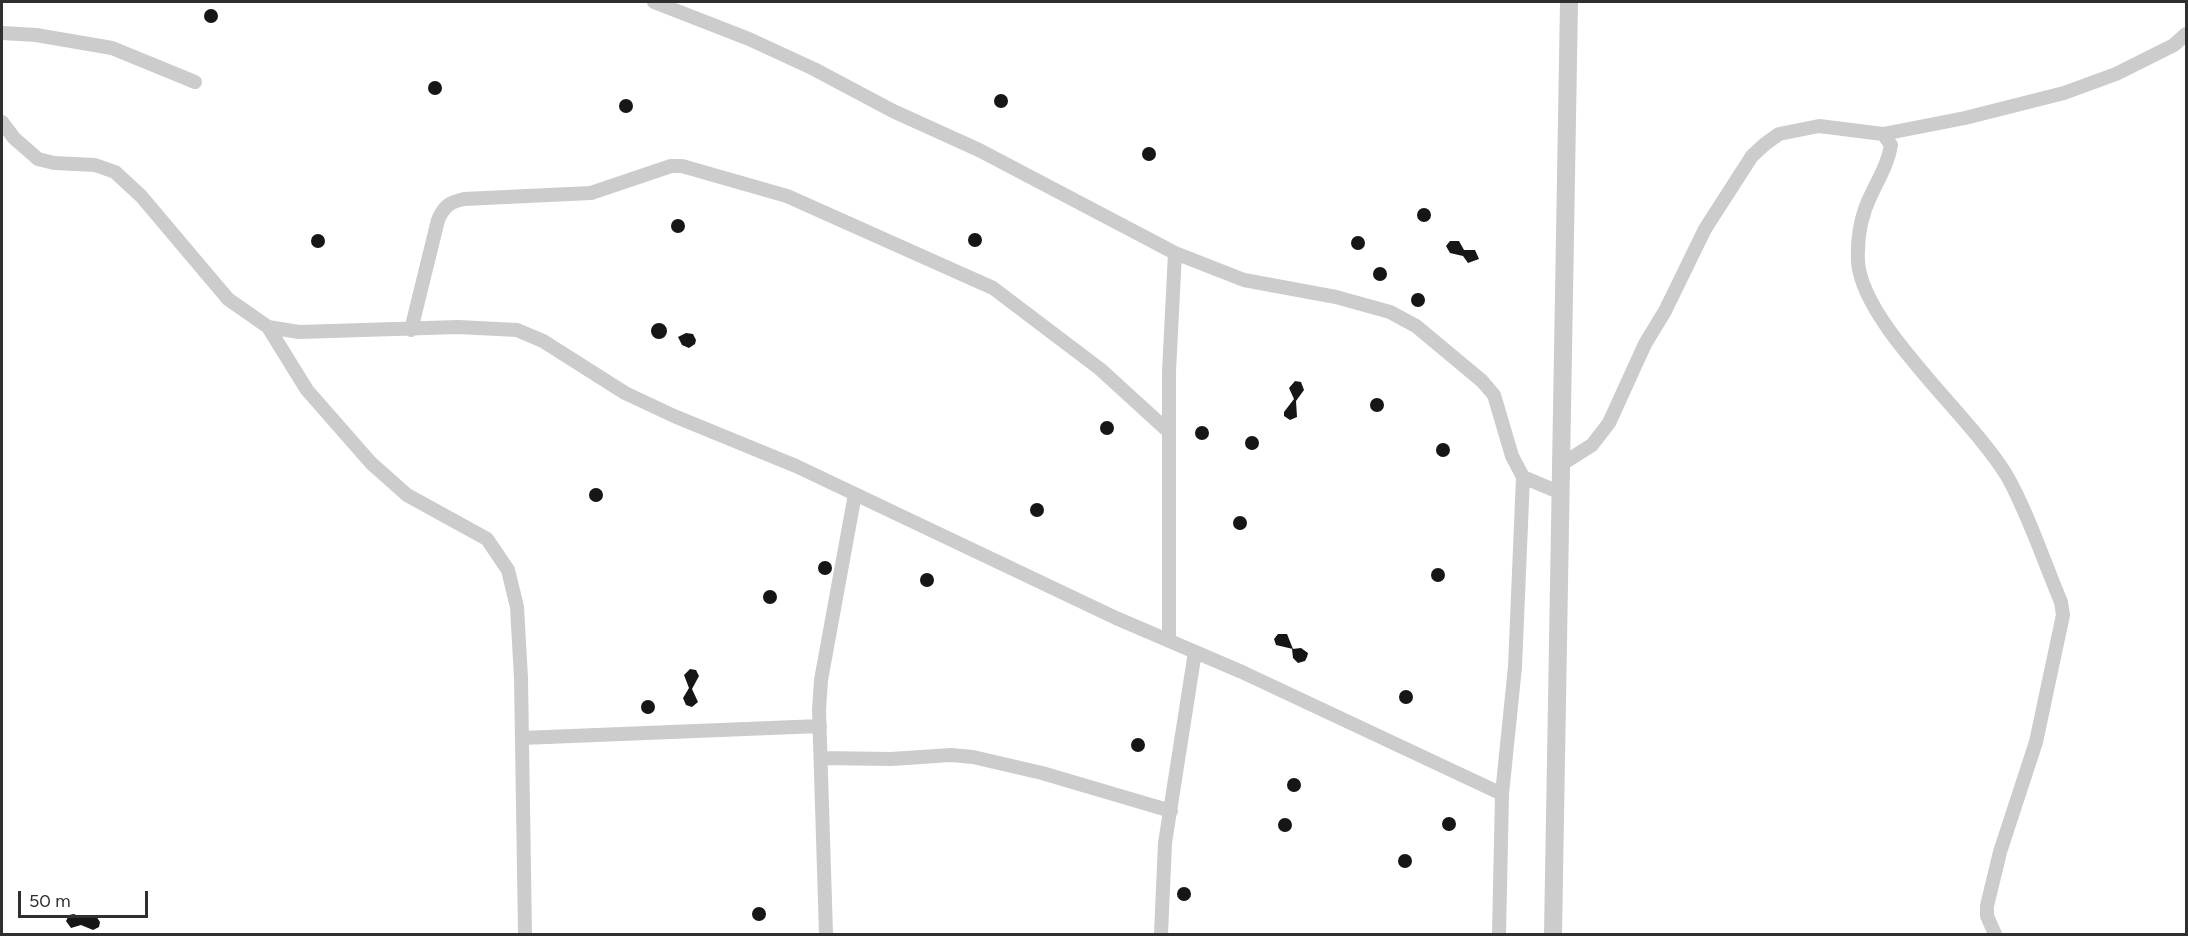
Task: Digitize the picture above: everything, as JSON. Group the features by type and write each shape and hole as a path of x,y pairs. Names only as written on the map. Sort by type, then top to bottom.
{"street":[{"path":"654,2 749,39 814,69 893,111 979,150 1175,253 1244,280 1336,297 1390,312 1416,326 1468,368 1494,395 1512,456 1523,477 1515,667 1502,794 1499,934"},
{"path":"1553,934 1569,2"},
{"path":"2,33 36,35 112,48 195,82"},
{"path":"1562,464 1592,445 1609,423 1645,344 1665,311 1705,229 1752,156 1779,134 1819,126 1883,134 1965,118 2064,93 2116,74 2174,45 2187,34"},
{"path":"2,122 38,159 54,163 95,165 115,172 141,196 228,299 268,327 307,390 371,463 407,495 487,539 501,557 508,570 517,608 522,738 525,934"},
{"path":"1883,134 1891,145 1889,161 1869,198 1858,243 1860,275 1866,295 1936,389 1979,436 2007,478 2061,602 2063,615 2036,742 2000,852 1987,906 1987,916 1995,934"},
{"path":"411,330 438,220 443,208 451,202 464,199 591,193 671,166 682,166 787,196 993,288 1100,369 1168,431"},
{"path":"1169,641 1168,431 1175,253"},
{"path":"268,327 299,333 495,327 517,330 543,341 625,393 674,417 796,466 1502,794"},
{"path":"1523,477 1562,493"},
{"path":"826,934 823,758 820,726 825,654 855,495"},
{"path":"1161,934 1165,843 1195,652"},
{"path":"522,738 820,726"},
{"path":"823,758 891,759 951,755 973,758 1042,773 1171,811"}],"building":[{"path":"208,9 214,9 218,16 214,23 208,23 204,19 204,13"},
{"path":"432,81 438,81 442,88 438,95 432,95 428,91 428,85"},
{"path":"998,94 1004,94 1008,101 1004,108 998,108 994,104 994,98"},
{"path":"623,99 629,99 633,106 629,113 623,113 619,109 619,103"},
{"path":"1146,147 1152,147 1156,154 1152,161 1146,161 1142,157 1142,151"},
{"path":"1421,208 1427,208 1431,215 1427,222 1421,222 1417,218 1417,212"},
{"path":"675,219 681,219 685,226 681,233 675,233 671,229 671,223"},
{"path":"972,233 978,233 982,240 978,247 972,247 968,243 968,237"},
{"path":"315,234 321,234 325,241 321,248 315,248 311,244 311,238"},
{"path":"1355,236 1361,236 1365,243 1361,250 1355,250 1351,246 1351,240"},
{"path":"1450,241 1459,241 1464,250 1475,250 1479,259 1468,263 1463,256 1450,253 1446,246"},
{"path":"1377,267 1383,267 1387,274 1383,281 1377,281 1373,277 1373,271"},
{"path":"1415,293 1421,293 1425,300 1421,307 1415,307 1411,303 1411,297"},
{"path":"659,323 667,331 659,339 651,331"},
{"path":"686,333 693,334 696,340 695,344 689,348 682,345 678,337"},
{"path":"1295,381 1301,382 1304,390 1296,401 1297,417 1290,420 1284,416 1284,412 1294,399 1289,388"},
{"path":"1374,398 1380,398 1384,405 1380,412 1374,412 1370,408 1370,402"},
{"path":"1104,421 1110,421 1114,428 1110,435 1104,435 1100,431 1100,425"},
{"path":"1199,426 1205,426 1209,433 1205,440 1199,440 1195,436 1195,430"},
{"path":"1249,436 1255,436 1259,443 1255,450 1249,450 1245,446 1245,440"},
{"path":"1440,443 1446,443 1450,450 1446,457 1440,457 1436,453 1436,447"},
{"path":"593,488 599,488 603,495 599,502 593,502 589,498 589,492"},
{"path":"1034,503 1040,503 1044,510 1040,517 1034,517 1030,513 1030,507"},
{"path":"1237,516 1243,516 1247,523 1243,530 1237,530 1233,526 1233,520"},
{"path":"822,561 828,561 832,568 828,575 822,575 818,571 818,565"},
{"path":"1435,568 1441,568 1445,575 1441,582 1435,582 1431,578 1431,572"},
{"path":"924,573 930,573 934,580 930,587 924,587 920,583 920,577"},
{"path":"767,590 773,590 777,597 773,604 767,604 763,600 763,594"},
{"path":"1278,634 1287,634 1293,649 1276,645 1274,639"},
{"path":"1301,648 1308,653 1305,661 1298,663 1293,658 1292,649"},
{"path":"690,669 696,670 699,676 692,689 698,702 692,707 686,705 683,698 689,688 684,675"},
{"path":"1403,690 1409,690 1413,697 1409,704 1403,704 1399,700 1399,694"},
{"path":"645,700 651,700 655,707 651,714 645,714 641,710 641,704"},
{"path":"1135,738 1141,738 1145,745 1141,752 1135,752 1131,748 1131,742"},
{"path":"1291,778 1297,778 1301,785 1297,792 1291,792 1287,788 1287,782"},
{"path":"1446,817 1452,817 1456,824 1452,831 1446,831 1442,827 1442,821"},
{"path":"1282,818 1288,818 1292,825 1288,832 1282,832 1278,828 1278,822"},
{"path":"1402,854 1408,854 1412,861 1408,868 1402,868 1398,864 1398,858"},
{"path":"1181,887 1187,887 1191,894 1187,901 1181,901 1177,897 1177,891"},
{"path":"756,907 762,907 766,914 762,921 756,921 752,917 752,911"},
{"path":"74,914 82,918 96,916 100,922 99,927 93,930 81,925 71,928 66,921 69,915"}]}
